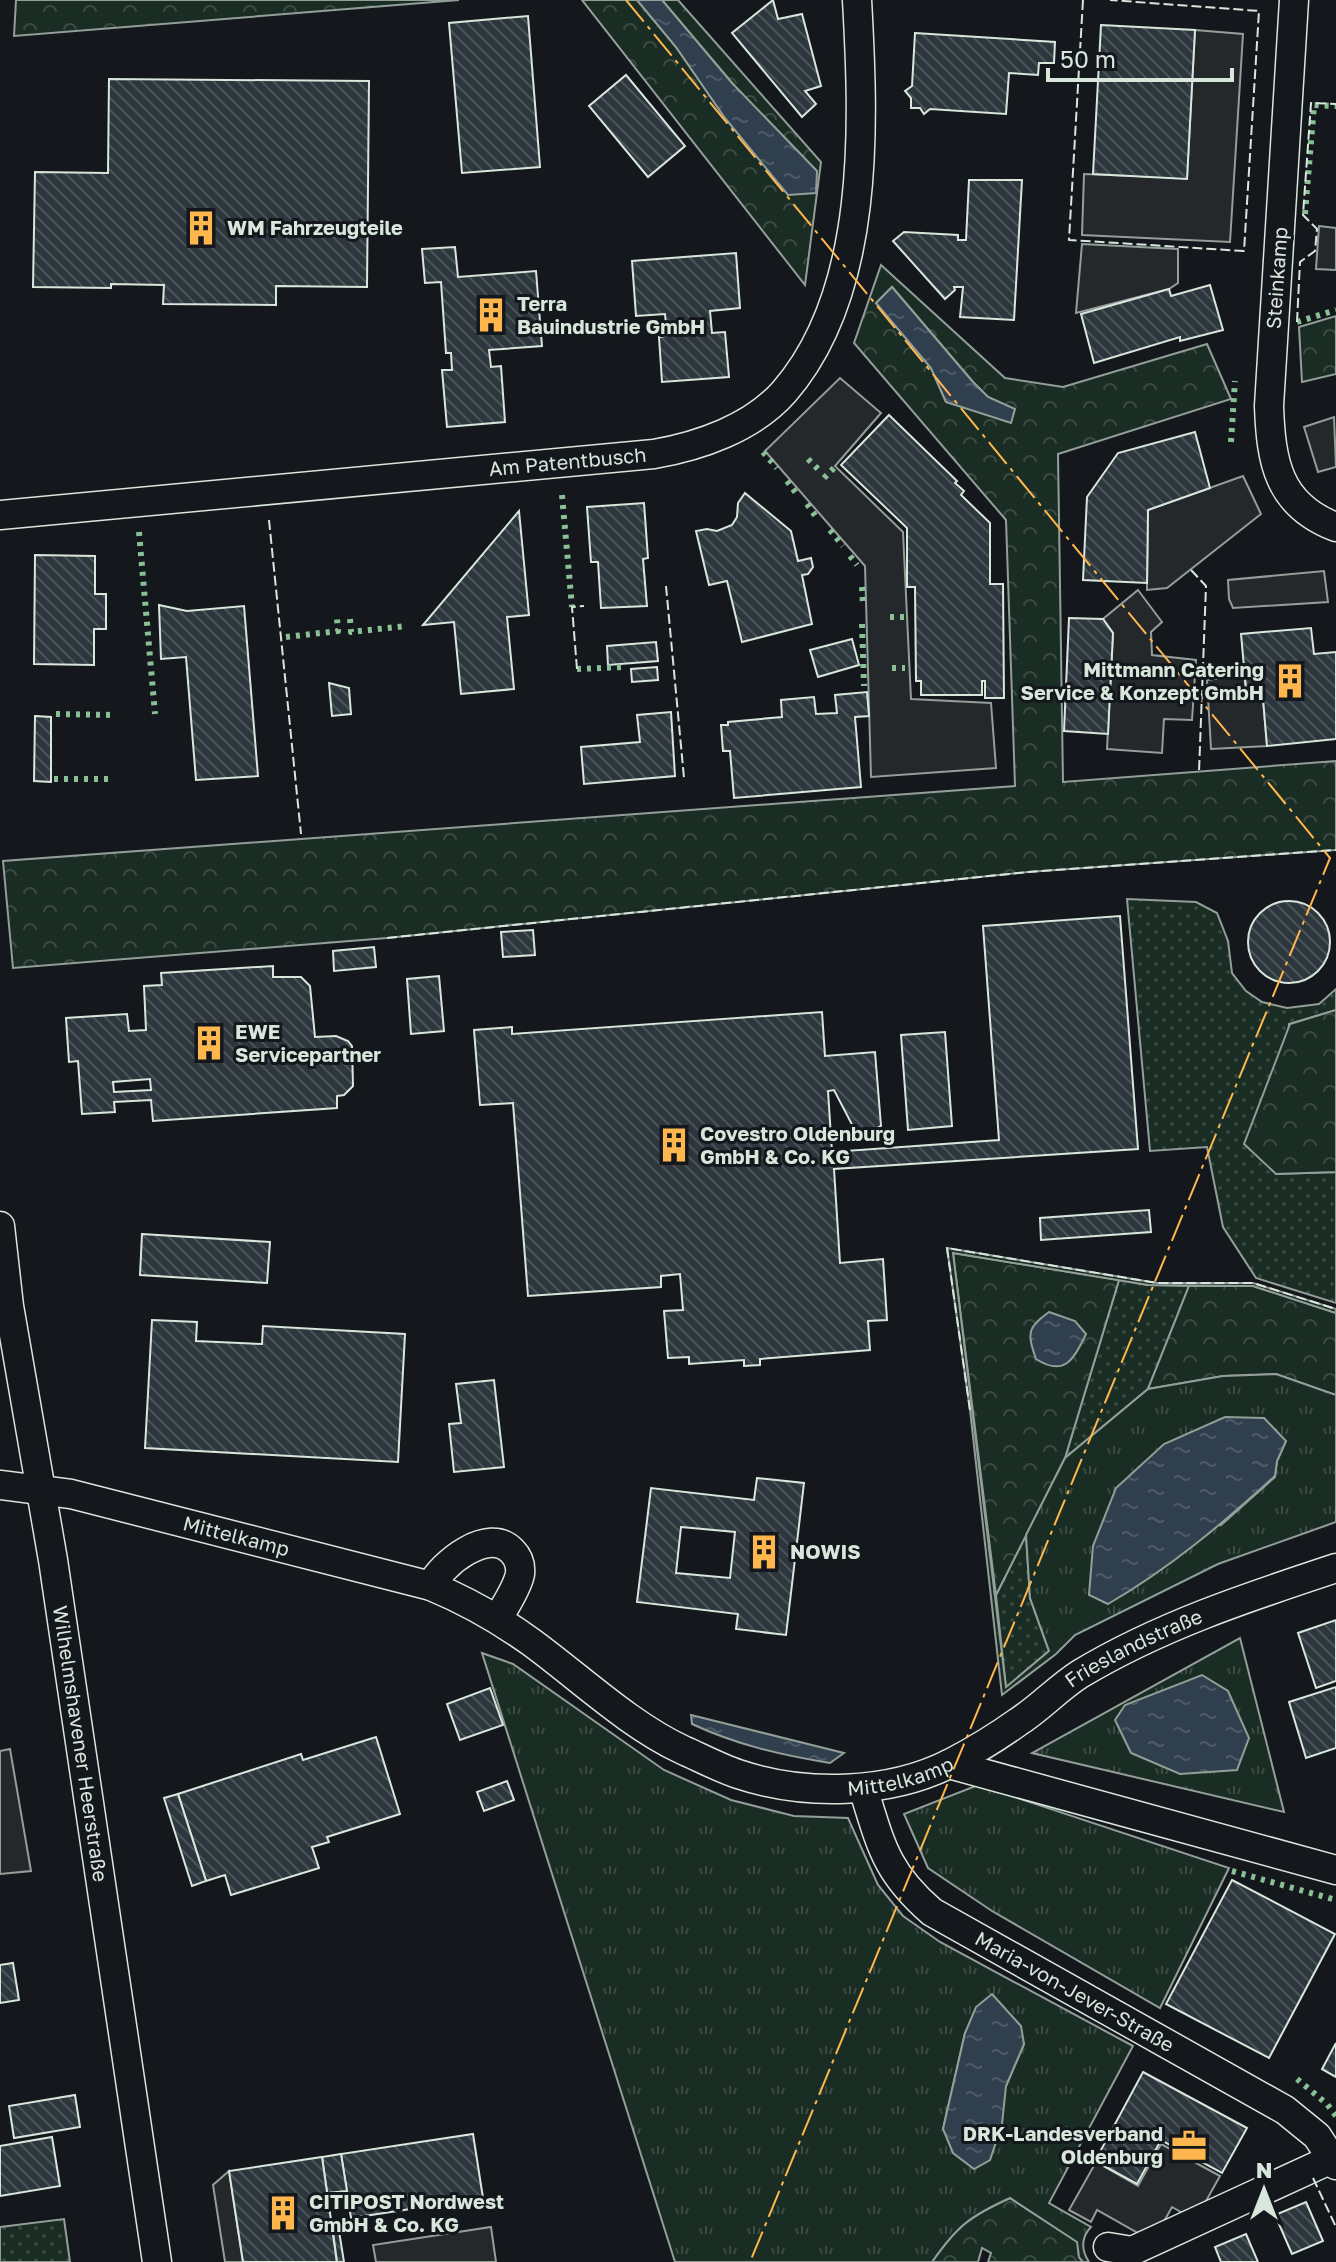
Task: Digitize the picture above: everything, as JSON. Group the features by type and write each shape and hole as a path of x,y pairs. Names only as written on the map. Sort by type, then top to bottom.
{"street":[{"name":"Am Patentbusch","path":"0,515 654,454 688,448 723,435 783,393 822,336 842,283 849,250 857,170 861,72 857,0"},
{"name":"Am Patentbusch","path":"861,72 876,0"},
{"name":"Steinkamp","path":"1294,0 1269,406 1270,445 1276,469 1294,500 1317,520 1336,527"},
{"name":"Wilhelmshavener Heerstraße","path":"0,1226 9,1306 42,1490 157,2262"},
{"name":"Mittelkamp","path":"0,1485 71,1494 431,1586 463,1599 498,1619 607,1702 679,1748 739,1774 802,1788 863,1788 909,1779 949,1764 1336,1870"},
{"path":"431,1586 436,1575 478,1544 488,1541 507,1546 518,1560 519,1575 498,1619"},
{"name":"Frieslandstraße","path":"949,1764 1019,1722 1078,1675 1152,1636 1239,1600 1336,1568"},
{"name":"Maria-von-Jever-Straße","path":"863,1788 883,1854 907,1890 932,1912 1285,2110 1317,2136 1335,2160 1132,2251 1108,2247"}],"green space":[{"path":"16,0 459,0 14,36"},
{"path":"582,0 637,0 676,47 725,118 788,194 816,192 732,83 662,0 678,0 821,162 805,285"},
{"path":"881,265 1005,378 1063,387 1207,344 1231,399 1058,454 1063,782 1336,761 1336,850 1028,872 387,938 13,968 3,861 1015,786 1006,520 854,343","holes":["892,287 988,397 1014,409 1011,422 946,402 931,368 876,303"]},
{"path":"1336,316 1336,374 1302,382 1299,327"},
{"path":"1127,899 1196,902 1217,913 1228,941 1232,973 1246,991 1262,1002 1287,1008 1319,1004 1336,989 1336,1010 1289,1024 1276,1174 1336,1172 1336,1303 1256,1278 1223,1227 1207,1147 1150,1151"},
{"path":"1336,1010 1336,1172 1276,1174 1244,1144 1290,1024"},
{"path":"947,1248 1157,1283 1253,1283 1336,1309 1336,1313 1253,1286 1148,1285 953,1253 1006,1687 1049,1651 1030,1598 1026,1535 1065,1458 1148,1389 1223,1376 1276,1374 1336,1395 1336,1522 1218,1564 1075,1635 1056,1654 1002,1695 970,1410","holes":["1286,1441 1277,1461 1275,1477 1220,1526"]},
{"path":"953,1253 1119,1280 1065,1458 996,1595"},
{"path":"1119,1280 1148,1285 1189,1286 1148,1389 1065,1458"},
{"path":"1189,1286 1253,1286 1336,1313 1336,1395 1276,1374 1223,1376 1148,1389"},
{"path":"1026,1535 1030,1598 1049,1651 1006,1688 996,1595"},
{"path":"1240,1638 1284,1812 1032,1753"},
{"path":"482,1653 513,1664 664,1770 731,1800 794,1816 848,1818 878,1885 903,1916 940,1942 1133,2046 1049,2203 1091,2227 1083,2244 1089,2262 1083,2262 1079,2257 1077,2242 1010,2198 965,2223 932,2262 675,2262","holes":["965,2033 1024,2044 1006,2086 943,2129"]},
{"path":"978,1785 1229,1868 1160,2008 992,1911 928,1868 904,1814"},
{"path":"1010,2198 1078,2242 1079,2257 1083,2262 988,2262 991,2253 982,2248 978,2262 932,2262 965,2223"},
{"path":"64,2219 70,2262 0,2262 0,2227"}],"shaded area":[{"path":"1195,30 1243,34 1230,242 1082,235 1084,174 1187,178"},
{"path":"1319,226 1336,228 1336,270 1316,269"},
{"path":"1082,244 1178,249 1178,283 1169,289 1076,313"},
{"path":"840,378 881,413 835,466 903,532 911,699 991,703 996,768 871,777 865,566 765,451"},
{"path":"1334,417 1336,467 1318,472 1304,427"},
{"path":"1243,476 1261,514 1167,588 1147,590 1148,510"},
{"path":"1324,571 1328,602 1233,608 1229,599 1228,580"},
{"path":"1138,590 1162,622 1151,632 1152,655 1196,660 1192,720 1164,719 1162,753 1107,749 1113,633 1103,619"},
{"path":"1244,675 1246,689 1262,687 1267,746 1211,749 1207,680"},
{"path":"10,1749 31,1871 0,1874 0,1751"},
{"path":"1161,2144 1220,2176 1201,2210 1188,2216 1172,2207 1163,2223 1145,2237 1097,2210 1091,2222 1069,2210 1096,2162 1138,2186"},
{"path":"229,2171 243,2262 225,2262 213,2185"},
{"path":"491,2227 496,2262 376,2262 373,2245"}],"water":[{"path":"637,0 662,0 732,83 817,171 816,193 788,195 725,118 676,47"},
{"path":"892,287 988,397 1015,409 1011,423 946,402 931,368 876,303"},
{"path":"1049,1312 1075,1321 1086,1334 1072,1358 1061,1366 1036,1359 1031,1343 1033,1327"},
{"path":"1225,1417 1264,1418 1286,1441 1277,1461 1275,1476 1153,1576 1108,1604 1089,1595 1093,1546 1116,1488 1164,1444"},
{"path":"1202,1675 1228,1691 1249,1738 1237,1770 1180,1774 1131,1753 1115,1720 1125,1705"},
{"path":"691,1715 844,1753 830,1763 777,1753 692,1724"},
{"path":"992,1994 1021,2026 1024,2044 1006,2086 1002,2124 990,2160 974,2169 953,2153 943,2129 965,2033 976,2007"}],"building":[{"path":"773,0 778,19 802,14 821,86 805,91 816,104 802,117 732,33"},
{"path":"528,16 540,167 462,173 449,23"},
{"path":"1101,25 1195,30 1187,179 1093,174"},
{"path":"915,33 1055,42 1054,63 1039,63 1038,75 1009,73 1006,114 930,109 924,114 920,108 911,108 911,98 905,91 912,86"},
{"path":"626,75 685,146 648,177 589,106"},
{"name":"WM Fahrzeugteile","path":"109,79 369,81 367,287 276,286 276,305 163,304 164,285 33,287 35,172 108,173"},
{"path":"969,180 1022,180 1014,320 960,317 963,287 954,287 955,290 945,299 893,241 904,232 958,235 958,240 966,240"},
{"name":"Terra Bauindustrie GmbH","path":"455,247 458,277 536,271 542,346 489,350 491,367 501,366 505,422 447,427 442,370 452,370 451,353 446,353 441,282 425,283 422,249"},
{"path":"736,253 740,308 710,311 712,333 725,332 729,377 662,382 659,337 667,336 665,314 636,316 632,261"},
{"path":"1210,285 1223,330 1180,341 1180,337 1094,363 1081,314 1169,289 1171,296"},
{"path":"889,415 957,481 955,483 964,491 961,495 990,523 990,584 1003,584 1004,698 985,698 985,681 982,681 982,695 921,695 921,681 916,681 915,587 907,587 907,528 841,465"},
{"path":"1195,432 1210,488 1148,510 1147,583 1083,580 1087,497 1118,453"},
{"path":"745,493 791,531 798,561 811,558 813,567 808,574 802,575 812,624 742,642 727,581 709,585 696,531 717,531 732,525 737,517 738,503"},
{"path":"644,503 648,558 643,559 647,606 601,608 598,562 591,562 587,507"},
{"path":"519,511 529,615 507,617 514,689 461,694 454,622 423,625"},
{"path":"35,555 95,556 95,594 106,594 106,629 94,629 94,665 34,664"},
{"path":"159,605 187,611 244,606 258,776 196,780 186,657 161,659"},
{"path":"1069,618 1103,619 1113,633 1108,734 1064,731"},
{"name":"Mittmann Catering Service & Konzept GmbH","path":"1311,628 1314,654 1336,652 1336,739 1267,746 1262,687 1246,689 1241,634"},
{"path":"852,639 859,665 818,677 810,650"},
{"path":"656,642 658,661 608,665 607,646"},
{"path":"657,667 658,680 632,682 631,669"},
{"path":"329,683 349,688 351,714 332,716"},
{"path":"867,692 869,716 855,717 861,787 734,798 730,751 723,751 721,725 782,717 781,700 814,697 816,714 837,713 835,695"},
{"path":"671,712 675,776 584,784 581,747 640,742 637,715"},
{"path":"35,716 51,717 51,782 34,781"},
{"path":"1289,901 1305,904 1318,913 1327,926 1330,942 1327,958 1318,971 1305,980 1289,983 1273,980 1260,971 1251,958 1248,942 1251,926 1260,913 1273,904"},
{"name":"Covestro Oldenburg GmbH & Co. KG","path":"1120,916 1138,1149 834,1169 840,1263 883,1259 887,1320 868,1321 870,1350 760,1359 760,1365 744,1366 744,1360 689,1364 689,1357 668,1358 664,1311 683,1310 680,1274 661,1276 661,1287 528,1296 513,1103 480,1105 474,1030 512,1027 512,1034 822,1012 825,1056 875,1052 881,1126 859,1138 834,1090 828,1091 832,1152 999,1140 983,926"},
{"path":"533,930 535,955 503,957 501,932"},
{"path":"374,947 376,967 334,971 333,951"},
{"name":"EWE Servicepartner","path":"273,966 273,977 301,977 310,986 315,1037 336,1036 352,1046 353,1086 344,1095 337,1096 337,1108 153,1121 151,1100 114,1102 115,1112 82,1114 78,1061 69,1062 66,1018 127,1014 129,1031 146,1030 144,986 162,985 161,973","holes":["150,1079 151,1090 114,1092 113,1082"]},
{"path":"439,976 444,1031 411,1034 407,979"},
{"path":"945,1032 952,1126 908,1130 901,1035"},
{"path":"1149,1210 1151,1232 1041,1240 1040,1218"},
{"path":"142,1234 270,1242 267,1283 140,1275"},
{"path":"152,1320 197,1322 196,1341 262,1344 263,1326 405,1334 398,1462 145,1448"},
{"path":"494,1380 504,1467 454,1472 449,1424 461,1423 456,1384"},
{"name":"NOWIS","path":"757,1478 804,1483 786,1635 736,1629 738,1614 637,1602 651,1488 754,1500","holes":["681,1527 735,1532 730,1578 676,1573"]},
{"path":"1336,1620 1336,1681 1316,1688 1298,1633"},
{"path":"1336,1687 1336,1748 1306,1758 1289,1702"},
{"path":"490,1688 503,1725 460,1740 447,1704"},
{"path":"376,1737 400,1814 327,1837 329,1842 312,1847 319,1868 231,1895 225,1875 206,1881 178,1794 301,1754 303,1760"},
{"path":"507,1781 514,1800 484,1811 477,1792"},
{"path":"178,1794 206,1881 192,1886 164,1798"},
{"path":"1232,1880 1335,1934 1269,2058 1166,2004"},
{"path":"13,1963 19,2000 0,2003 0,1965"},
{"path":"1336,2043 1336,2077 1322,2069"},
{"path":"1143,2072 1247,2128 1222,2173 1161,2140 1137,2184 1095,2161"},
{"path":"75,2095 80,2127 14,2138 9,2106"},
{"path":"473,2134 483,2198 351,2218 341,2154"},
{"path":"52,2137 60,2186 0,2196 0,2146"},
{"path":"341,2154 347,2191 327,2193 322,2157"},
{"name":"CITIPOST Nordwest GmbH & Co. KG","path":"322,2157 337,2262 243,2262 229,2171"},
{"path":"1306,2202 1323,2241 1292,2254 1275,2215"},
{"path":"339,2231 344,2262 337,2262 333,2232"},
{"path":"1246,2234 1258,2262 1221,2262 1215,2247"}],"hedge":[{"path":"1305,214 1314,105 1336,106"},
{"path":"1297,322 1336,310"},
{"path":"1231,442 1235,381"},
{"path":"763,452 777,468"},
{"path":"808,459 821,472"},
{"path":"824,478 834,468"},
{"path":"787,481 796,493"},
{"path":"562,495 572,607"},
{"path":"807,504 817,518"},
{"path":"830,530 843,546"},
{"path":"139,532 155,714"},
{"path":"850,556 857,565"},
{"path":"862,587 863,606"},
{"path":"890,617 905,617"},
{"path":"286,637 338,631 337,619"},
{"path":"350,619 351,632 406,626"},
{"path":"862,624 864,686"},
{"path":"577,669 626,667"},
{"path":"892,668 905,668"},
{"path":"56,714 116,715"},
{"path":"54,779 112,779"},
{"path":"1232,1871 1336,1900"},
{"path":"1297,2079 1327,2104 1336,2116"}],"fence":[{"path":"1083,0 1069,240 1244,251 1259,11 1110,0"},
{"path":"1297,322 1300,262 1315,251 1317,229 1303,215 1311,103 1336,104"},
{"path":"269,520 301,834"},
{"path":"1191,570 1206,586 1199,772"},
{"path":"666,586 684,778"},
{"path":"577,669 572,607 584,606"},
{"path":"387,938 1028,872 1336,850"},
{"path":"970,1410 947,1248 1157,1283 1253,1283 1336,1309"},
{"path":"1313,2178 1336,2227"}],"power":[{"path":"626,0 1330,858 750,2262"}],"place":[{"name":"WM Fahrzeugteile","path":"201,228"},
{"name":"Terra Bauindustrie GmbH","path":"491,315"},
{"name":"Mittmann Catering Service & Konzept GmbH","path":"1290,681"},
{"name":"EWE Servicepartner","path":"209,1043"},
{"name":"Covestro Oldenburg GmbH & Co. KG","path":"674,1145"},
{"name":"NOWIS","path":"764,1552"},
{"name":"DRK-Landesverband Oldenburg","path":"1189,2146"},
{"name":"CITIPOST Nordwest GmbH & Co. KG","path":"283,2213"}]}
